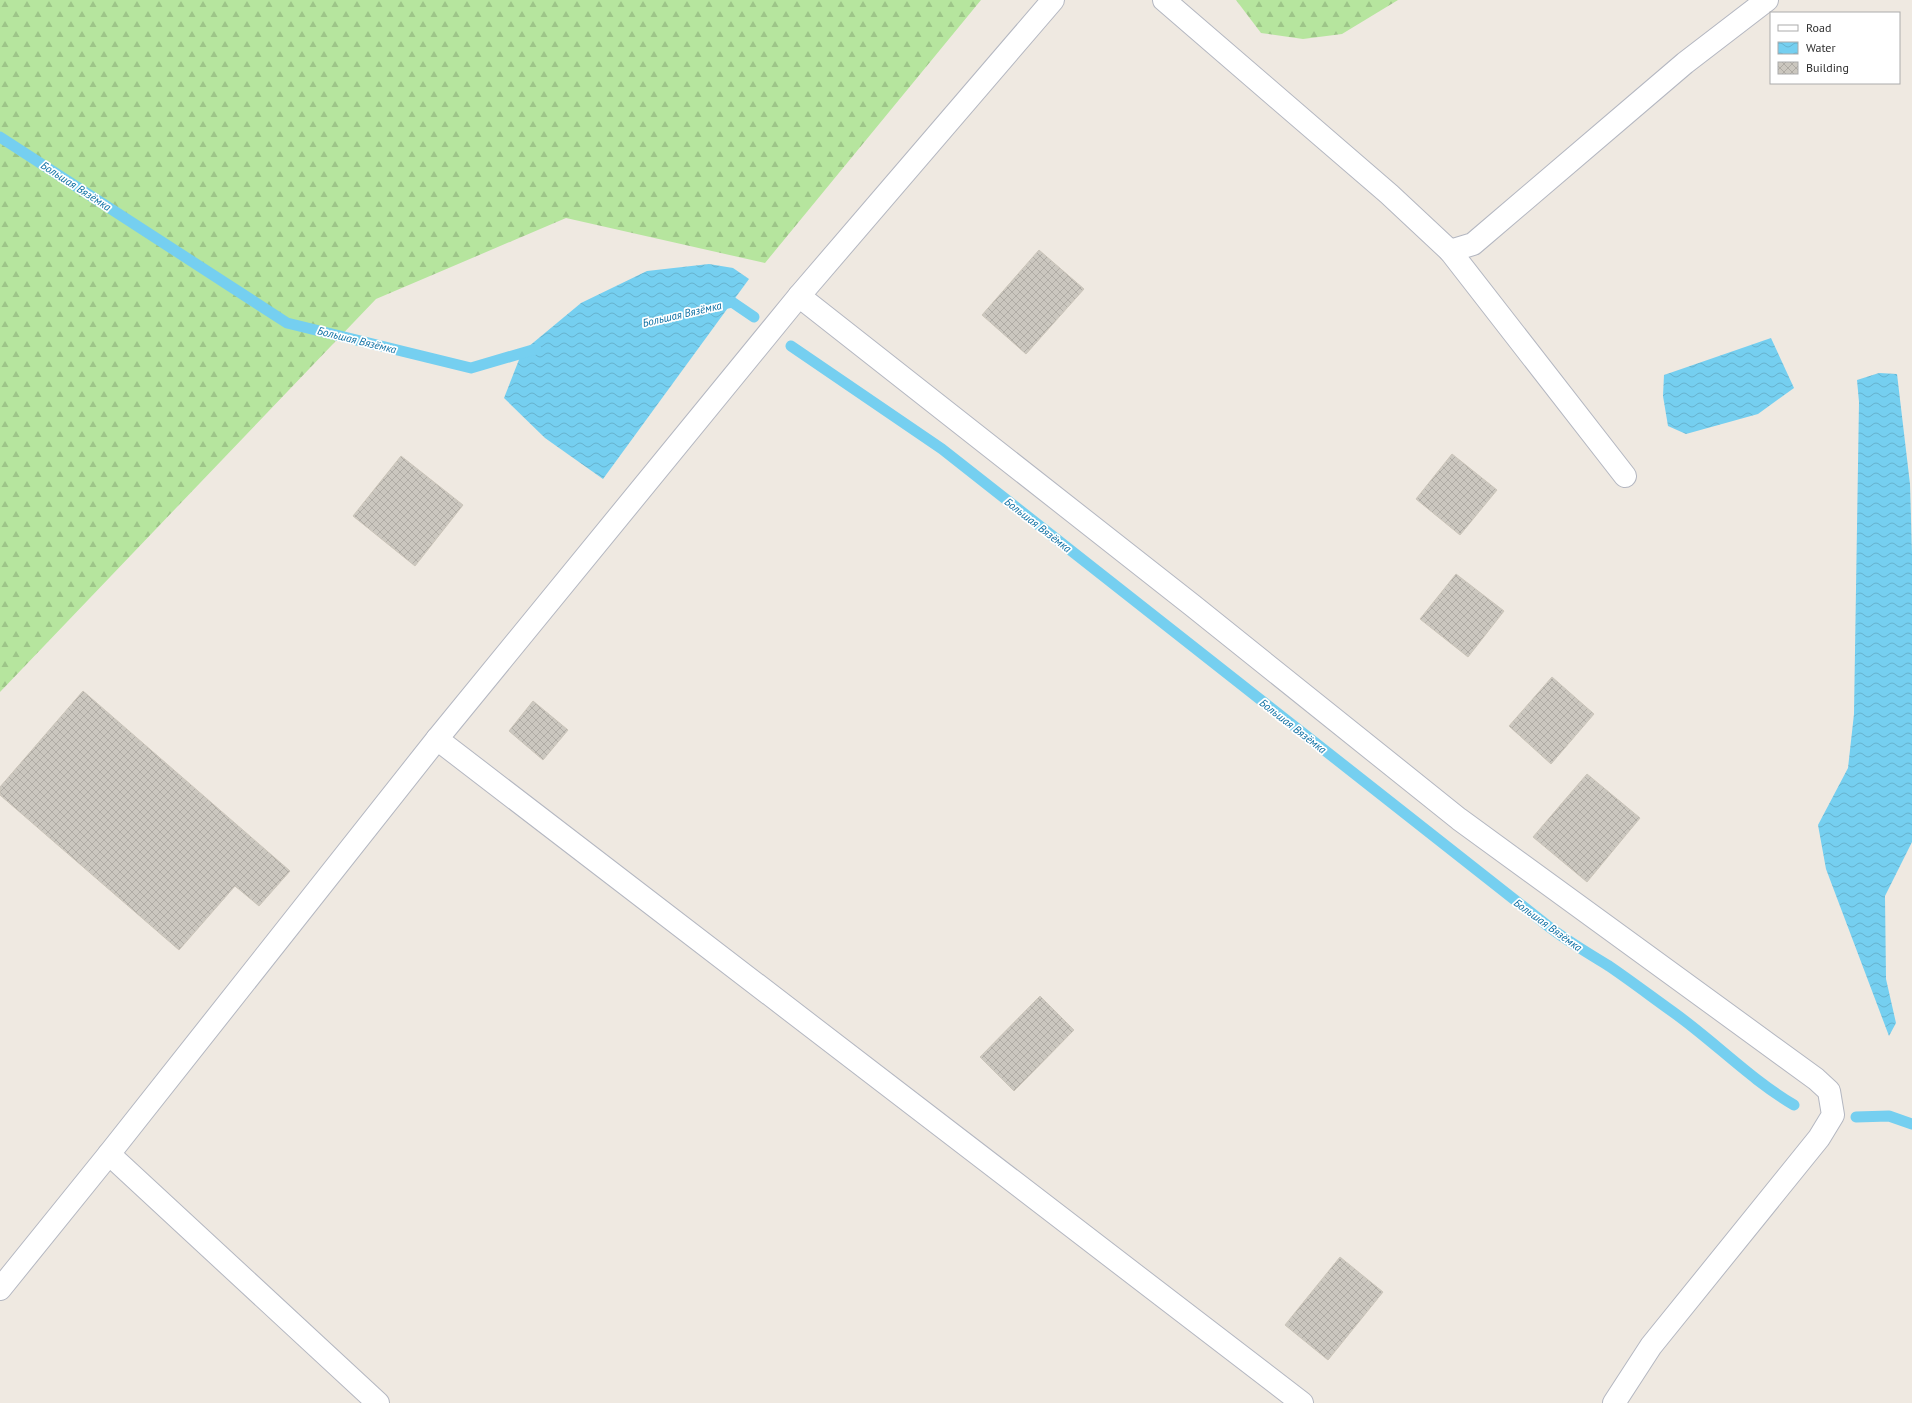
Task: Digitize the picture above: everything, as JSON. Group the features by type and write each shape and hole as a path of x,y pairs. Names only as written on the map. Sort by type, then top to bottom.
{"street":[{"path":"0,1288 109,1154 438,739 799,296 1053,0"},
{"path":"1164,0 1389,194 1450,251 1625,476"},
{"path":"1450,251 1473,244 1685,63 1767,0"},
{"path":"799,296 1192,605 1459,819 1816,1079 1829,1091 1833,1115 1819,1138 1650,1346 1614,1403"},
{"path":"438,739 1302,1403"},
{"path":"109,1154 378,1403"}],"green space":[{"path":"0,0 981,0 765,263 566,218 376,299 0,692"},
{"path":"1236,0 1398,0 1342,34 1303,39 1261,33"}],"water":[{"path":"709,264 733,268 749,279 603,479 545,438 504,398 522,352 581,303 647,271"},
{"path":"1771,338 1794,388 1758,414 1686,434 1668,426 1663,396 1664,375"},
{"path":"1879,373 1897,374 1910,484 1912,553 1912,842 1885,896 1886,979 1896,1023 1889,1036 1826,869 1818,825 1848,768 1854,714 1859,402 1857,380"}],"building":[{"path":"1039,250 1084,289 1026,354 982,315"},
{"path":"1452,454 1497,490 1460,535 1416,499"},
{"path":"401,456 463,505 415,566 353,516"},
{"path":"1456,574 1504,611 1468,657 1420,619"},
{"path":"1552,677 1594,714 1551,764 1509,726"},
{"path":"83,691 290,871 259,906 235,886 179,950 0,795 0,787"},
{"path":"533,701 568,730 543,760 509,731"},
{"path":"1587,774 1640,818 1587,882 1533,837"},
{"path":"1040,996 1074,1030 1014,1091 980,1057"},
{"path":"1340,1257 1383,1292 1328,1360 1285,1325"}],"waterway":[{"name":"Большая Вязёмка","path":"0,137 287,323 471,368 536,349"},
{"name":"Большая Вязёмка","path":"718,305 732,302 754,317"},
{"name":"Большая Вязёмка","path":"791,346 942,449 1548,926 1570,942 1609,966 1673,1012 1762,1084 1794,1105"},
{"name":"Большая Вязёмка","path":"1856,1117 1889,1116 1912,1124"}]}
